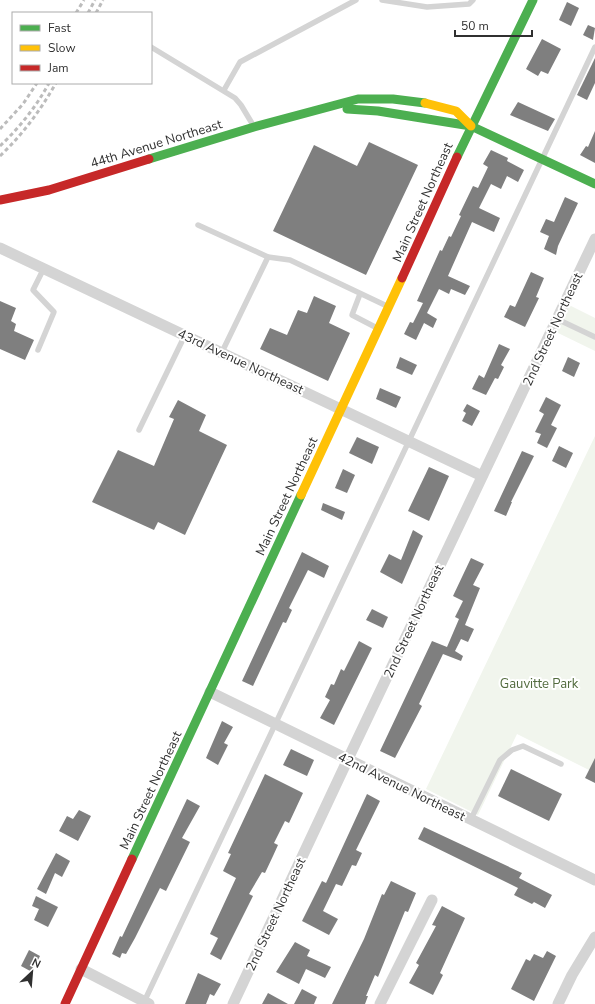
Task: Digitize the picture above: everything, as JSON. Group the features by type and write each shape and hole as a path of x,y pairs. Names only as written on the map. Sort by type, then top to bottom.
{"street":[{"name":"Main Street Northeast","path":"65,1004 389,307 471,126 533,0"},
{"name":"44th Avenue Northeast","path":"0,200 49,190 254,127 358,98 393,99 431,104 456,111 471,126"},
{"name":"44th Avenue Northeast","path":"319,109 361,109 397,113 450,124 471,126 595,184"},
{"name":"2nd Street Northeast","path":"233,1004 595,239"},
{"name":"43rd Avenue Northeast","path":"0,248 482,476"},
{"name":"42nd Avenue Northeast","path":"210,692 595,880"},
{"path":"380,1004 432,900"},
{"path":"558,1004 572,975 595,937"},
{"path":"81,969 145,1003"}],"lane":[{"path":"224,90 240,62 356,0"},
{"path":"382,0 427,7 469,4 473,0"},
{"path":"145,1003 275,724 595,47"},
{"path":"152,48 224,90 241,105 254,127"},
{"path":"198,225 268,257 290,260 389,307"},
{"path":"222,352 268,257"},
{"path":"38,350 54,312 33,290 44,268"},
{"path":"360,294 352,315 379,328"},
{"path":"557,319 595,337"},
{"path":"139,430 185,335"},
{"path":"471,819 500,760 512,750 523,746 561,764"}],"green space":[{"path":"569,305 595,318 595,351 556,332"},
{"name":"Gauvitte Park","path":"595,436 595,773 517,734 478,815 426,789"}],"building":[{"path":"567,2 579,8 571,26 559,20"},
{"path":"588,25 595,28 593,40 583,35"},
{"path":"542,39 561,49 548,74 541,71 538,76 526,69"},
{"path":"595,58 595,83 587,100 577,95"},
{"path":"518,102 555,119 548,131 510,115"},
{"path":"595,131 595,163 580,155 586,146 588,147"},
{"path":"369,142 418,165 366,275 273,231 314,145 357,166"},
{"path":"491,150 508,158 507,161 524,170 518,182 507,176 501,189 491,184 479,208 500,218 494,232 472,222 448,276 470,286 465,295 451,289 449,294 439,289 427,313 437,319 433,328 424,323 416,340 404,334 410,322 413,323 423,303 417,301 440,250 442,251 449,236 451,237 461,216 459,215 473,186 478,188 488,167 483,164"},
{"path":"565,197 578,203 558,246 556,255 544,249 549,236 540,232 546,219 554,222"},
{"path":"531,272 544,278 536,297 539,298 525,327 504,317 510,305 515,307"},
{"path":"314,296 336,306 329,323 350,333 328,381 260,349 270,328 287,335 298,310 307,313"},
{"path":"0,301 16,308 11,321 16,324 14,331 34,340 25,360 0,349"},
{"path":"499,344 510,349 501,365 504,367 498,379 495,378 486,395 472,389 479,375 484,378"},
{"path":"400,357 417,365 412,375 396,368"},
{"path":"568,357 580,363 574,377 562,371"},
{"path":"380,388 401,397 396,408 376,399"},
{"path":"546,397 561,405 551,425 557,428 547,448 537,443 541,434 535,432 544,414 539,411"},
{"path":"178,400 206,415 199,431 227,445 185,535 158,522 154,530 92,502 118,450 154,466 174,419 169,417"},
{"path":"467,404 480,411 472,426 462,421 466,413 463,411"},
{"path":"357,437 379,447 372,464 349,453"},
{"path":"559,446 573,453 566,468 552,461"},
{"path":"522,451 534,456 511,502 506,516 494,511"},
{"path":"429,467 449,476 429,521 408,511"},
{"path":"343,469 355,475 347,493 335,488"},
{"path":"323,503 345,512 342,520 321,510"},
{"path":"413,530 423,536 402,584 380,572 389,554 401,560"},
{"path":"302,552 329,566 324,578 308,570 289,608 292,610 286,623 283,622 253,686 242,681"},
{"path":"471,558 484,564 473,585 480,588 465,625 474,629 468,642 461,639 455,651 463,656 461,661 443,654 419,704 422,706 395,758 380,751 432,641 447,647 459,619 455,617 463,601 453,596"},
{"path":"372,609 388,617 383,628 366,620"},
{"path":"359,641 372,648 334,725 320,718 330,700 325,697 331,684 334,685 341,669 344,671"},
{"path":"222,721 233,727 224,743 228,745 218,765 206,758"},
{"path":"291,749 314,760 307,776 283,765"},
{"path":"595,758 595,783 585,778"},
{"path":"511,769 562,794 549,821 498,796"},
{"path":"265,774 303,793 289,823 285,821 274,843 278,845 265,873 262,872 249,894 253,896 221,960 210,954 218,938 210,934 236,878 223,871 231,854 228,853"},
{"path":"367,794 380,801 356,850 362,853 356,866 352,865 342,886 336,884 323,911 338,919 329,935 302,921 322,881 326,883"},
{"path":"187,799 200,806 182,838 190,842 166,891 160,888 126,954 122,953 120,958 112,954 120,936 122,937"},
{"path":"79,810 91,816 78,841 59,831 67,816 73,819"},
{"path":"424,827 522,873 519,878 552,895 545,908 534,902 532,904 514,895 518,888 418,839"},
{"path":"56,853 70,861 62,877 55,873 46,894 37,889"},
{"path":"391,881 416,893 408,912 405,911 378,977 375,975 366,996 368,996 365,1004 332,1004 364,939 382,894 384,895"},
{"path":"36,896 58,907 48,927 34,920 39,909 32,906"},
{"path":"442,906 465,918 440,973 443,975 433,995 409,983 419,965 416,963 436,926 432,925"},
{"path":"295,942 310,950 307,956 331,967 325,978 306,969 299,984 276,972"},
{"path":"29,950 40,956 32,972 21,966"},
{"path":"547,951 556,956 534,1001 511,989 526,959 530,961 534,954 543,958"},
{"path":"198,973 221,984 214,996 210,994 206,1004 185,1004"},
{"path":"302,989 317,997 314,1004 294,1004"},
{"path":"268,993 288,1004 262,1004"}],"railway":[{"path":"77,12 84,0"},
{"path":"89,12 95,0"},
{"path":"97,12 103,0"},
{"path":"0,129 23,104 36,84"},
{"path":"0,146 27,116 48,84"},
{"path":"0,156 31,122 55,84"}],"traffic: fast":[{"path":"457,157 533,0"},
{"path":"149,159 254,127 358,99 393,99 425,103"},
{"path":"347,109 378,111 471,126 595,184"},
{"path":"132,859 301,495"}],"traffic: slow":[{"path":"425,103 456,111 471,126"},
{"path":"301,495 402,278"}],"traffic: jam":[{"path":"402,278 457,157"},
{"path":"0,200 49,190 149,159"},
{"path":"65,1004 132,859"}]}
